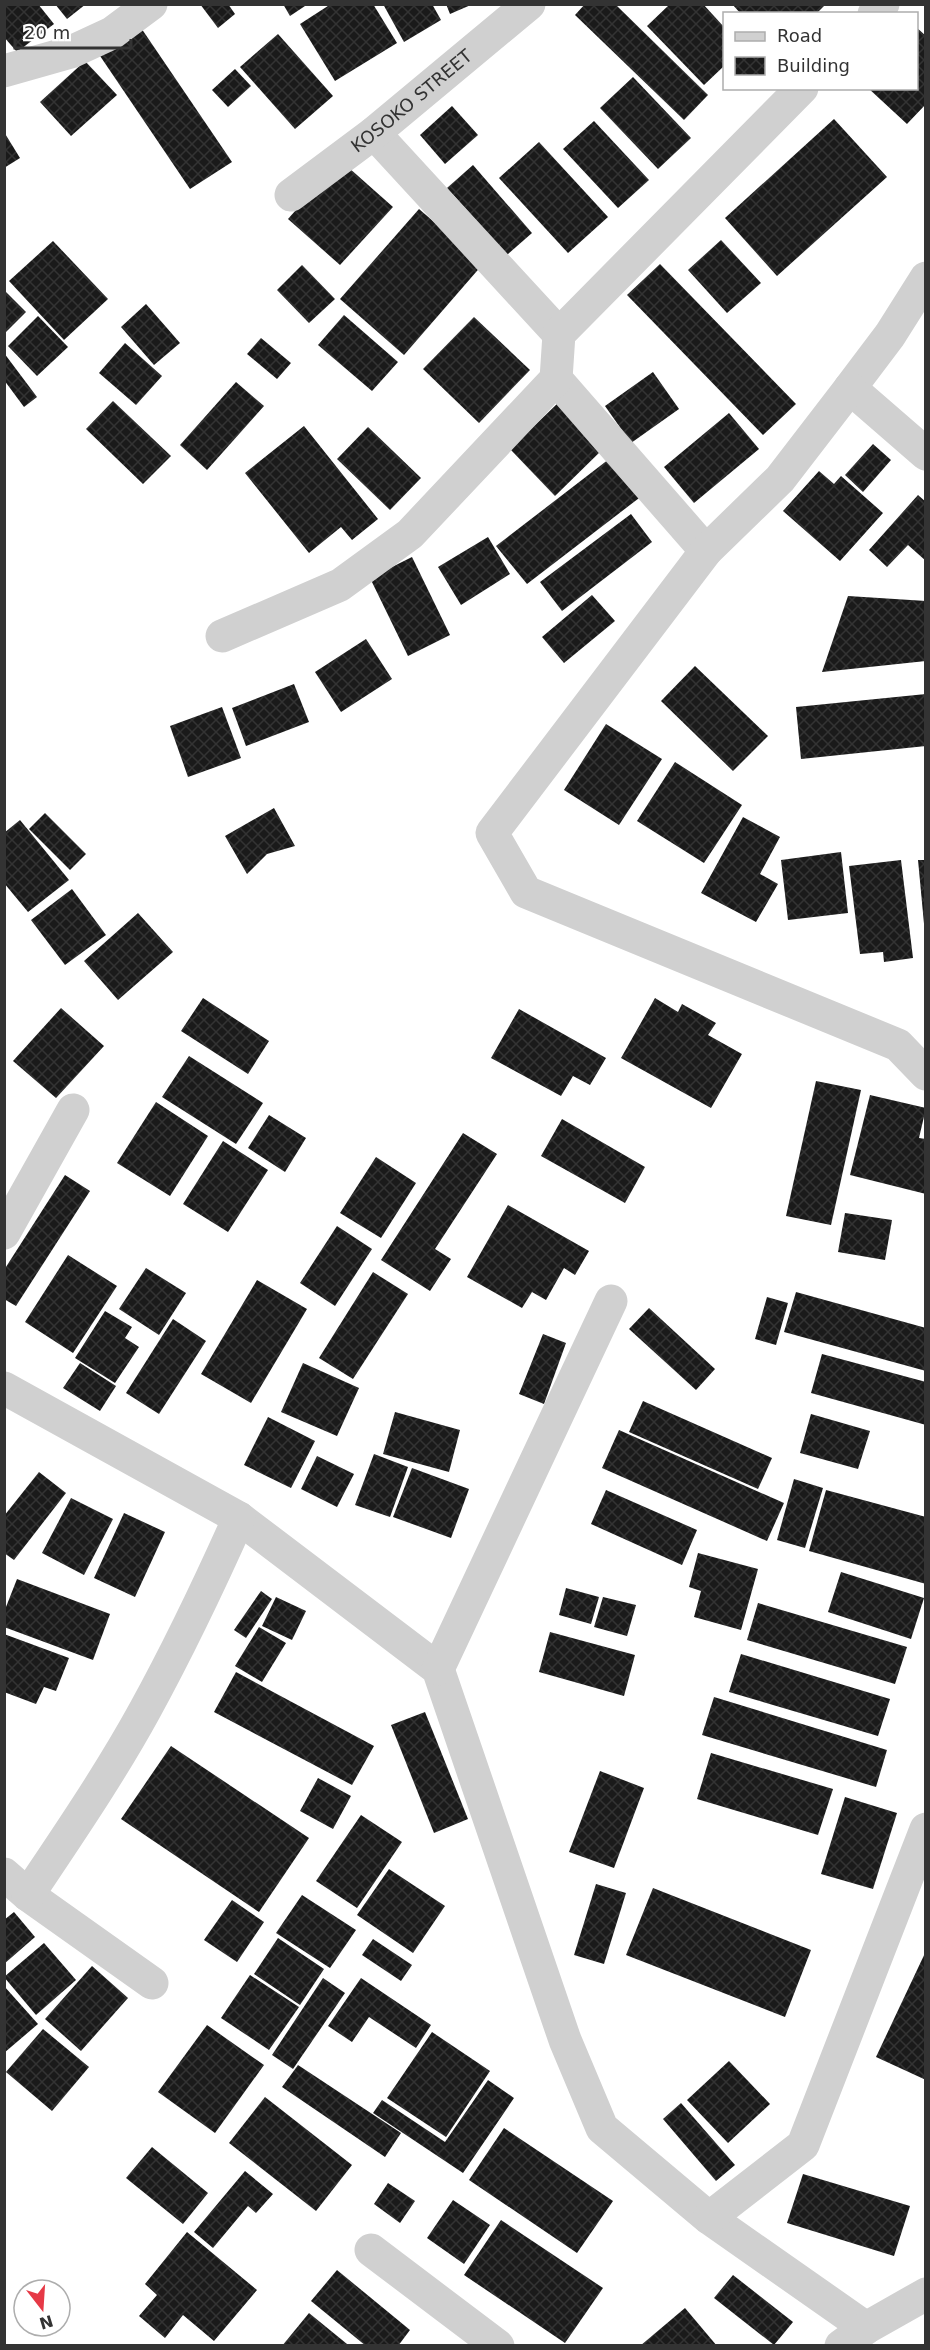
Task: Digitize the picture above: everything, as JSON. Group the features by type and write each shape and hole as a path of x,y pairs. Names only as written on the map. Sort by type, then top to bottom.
{"street":[{"path":"4,71 71,52 112,33 151,4"},
{"name":"KOSOKO STREET","path":"291,195 374,133 529,4"},
{"path":"222,636 340,585 410,534 556,379 559,334 800,90"},
{"path":"374,133 559,334"},
{"path":"926,278 890,335 780,479 706,551 492,833 526,892 898,1046 926,1074"},
{"path":"556,379 706,551"},
{"path":"850,388 926,454"},
{"path":"4,1233 73,1110"},
{"path":"438,1669 611,1301"},
{"path":"4,1388 239,1518 438,1669 565,2040 602,2128 854,2337 926,2294"},
{"path":"152,1983 16,1885 85,1810 144,1712 201,1602 239,1518"},
{"path":"709,2218 803,2145 926,1829"},
{"path":"372,2250 498,2346"}],"building":[{"path":"4,4 38,4 54,24 17,52 4,37"},
{"path":"55,4 86,4 67,19"},
{"path":"200,4 228,4 235,14 218,28"},
{"path":"283,4 308,4 290,16"},
{"path":"331,4 373,4 397,43 335,81 300,24"},
{"path":"383,4 432,4 441,20 404,42"},
{"path":"446,4 473,4 450,14"},
{"path":"585,4 615,4 708,95 684,120 575,15"},
{"path":"670,4 703,4 723,26 723,67 704,85 647,26"},
{"path":"732,4 826,4 818,12 739,12"},
{"path":"135,19 232,162 190,189 94,47"},
{"path":"918,29 926,36 926,104 907,124 870,90 918,90"},
{"path":"278,34 333,96 295,129 240,67"},
{"path":"85,61 117,95 71,136 40,102"},
{"path":"235,69 251,86 228,107 212,90"},
{"path":"633,77 691,138 658,169 600,108"},
{"path":"452,106 478,135 445,164 420,135"},
{"path":"834,119 887,177 777,276 725,218"},
{"path":"594,121 649,180 618,208 563,149"},
{"path":"4,132 20,158 4,168"},
{"path":"539,142 608,217 568,253 499,178"},
{"path":"340,160 393,207 340,265 288,219"},
{"path":"473,165 532,233 507,255 447,188"},
{"path":"419,209 483,264 404,355 340,299"},
{"path":"721,240 761,283 727,313 688,270"},
{"path":"53,241 108,299 64,340 9,281"},
{"path":"660,264 796,404 763,435 627,295"},
{"path":"302,265 335,299 309,323 277,290"},
{"path":"5,291 26,312 5,333"},
{"path":"146,304 180,343 154,365 121,327"},
{"path":"344,315 398,362 372,391 318,345"},
{"path":"38,316 68,347 37,376 8,346"},
{"path":"474,317 530,370 479,423 423,369"},
{"path":"261,338 291,363 277,379 247,354"},
{"path":"125,343 162,376 136,405 99,373"},
{"path":"4,353 37,397 24,407 4,380"},
{"path":"653,372 679,409 631,443 605,406"},
{"path":"236,382 264,406 207,470 180,445"},
{"path":"113,401 171,456 143,484 86,429"},
{"path":"560,401 605,447 555,496 510,449"},
{"path":"729,413 759,449 694,503 664,467"},
{"path":"304,426 378,519 352,540 341,527 309,553 245,473"},
{"path":"368,427 421,478 390,510 337,459"},
{"path":"873,444 891,460 863,492 845,475"},
{"path":"613,456 643,495 527,584 496,546"},
{"path":"819,471 834,484 841,476 883,513 840,561 783,511"},
{"path":"918,495 926,502 926,561 908,545 887,567 869,550"},
{"path":"631,514 652,542 562,611 540,582"},
{"path":"488,537 510,574 461,605 438,567"},
{"path":"412,557 450,635 408,656 370,578"},
{"path":"592,595 615,621 564,663 542,637"},
{"path":"848,596 926,601 926,661 822,672"},
{"path":"366,639 392,679 341,712 315,672"},
{"path":"695,666 768,736 733,771 661,701"},
{"path":"294,684 309,722 246,746 232,708"},
{"path":"926,694 926,746 801,759 796,707"},
{"path":"222,707 241,758 188,777 170,726"},
{"path":"606,724 662,759 619,825 564,790"},
{"path":"675,762 742,805 704,863 637,821"},
{"path":"274,808 295,846 267,854 247,874 225,836"},
{"path":"45,813 86,854 70,870 29,829"},
{"path":"743,817 780,837 760,874 778,884 756,922 701,893"},
{"path":"20,820 69,880 28,912 4,883 4,833"},
{"path":"841,852 848,913 788,920 781,860"},
{"path":"901,860 913,958 884,962 883,952 860,954 849,866"},
{"path":"918,860 926,860 926,923 924,924"},
{"path":"72,889 106,935 65,965 31,920"},
{"path":"138,913 173,952 118,1000 84,961"},
{"path":"203,998 269,1041 248,1074 181,1031"},
{"path":"655,998 678,1012 682,1004 716,1023 708,1035 742,1054 711,1108 621,1058"},
{"path":"61,1008 104,1046 56,1098 13,1061"},
{"path":"519,1009 606,1058 590,1085 573,1076 561,1096 491,1058"},
{"path":"189,1056 263,1103 236,1144 162,1097"},
{"path":"816,1081 861,1090 831,1225 786,1216"},
{"path":"870,1095 926,1108 919,1138 926,1139 926,1194 850,1175"},
{"path":"156,1102 208,1136 170,1196 117,1163"},
{"path":"269,1115 306,1138 285,1172 248,1148"},
{"path":"562,1119 645,1167 625,1203 541,1156"},
{"path":"463,1133 497,1154 435,1249 451,1259 430,1291 381,1260"},
{"path":"223,1141 268,1170 228,1232 183,1204"},
{"path":"376,1157 416,1183 381,1238 340,1213"},
{"path":"65,1175 90,1191 16,1306 4,1299 4,1270"},
{"path":"508,1205 589,1251 575,1275 564,1268 546,1300 532,1292 522,1308 467,1277"},
{"path":"845,1213 892,1220 885,1260 838,1252"},
{"path":"337,1226 372,1249 335,1306 300,1283"},
{"path":"68,1255 117,1286 73,1353 25,1322"},
{"path":"146,1268 186,1293 159,1335 119,1309"},
{"path":"373,1272 408,1294 353,1379 319,1358"},
{"path":"257,1280 307,1309 251,1403 201,1374"},
{"path":"796,1292 926,1328 926,1371 784,1332"},
{"path":"767,1297 788,1303 776,1345 755,1339"},
{"path":"649,1308 715,1369 696,1390 629,1329"},
{"path":"105,1311 132,1327 125,1338 139,1347 115,1383 75,1358"},
{"path":"173,1319 206,1341 159,1414 126,1393"},
{"path":"543,1334 566,1343 544,1404 519,1394"},
{"path":"822,1354 926,1382 926,1425 811,1393"},
{"path":"80,1363 116,1386 100,1411 63,1388"},
{"path":"303,1363 359,1388 337,1436 281,1412"},
{"path":"643,1401 772,1458 758,1489 629,1432"},
{"path":"395,1412 460,1430 449,1472 383,1454"},
{"path":"811,1414 870,1431 858,1469 800,1453"},
{"path":"268,1417 315,1441 291,1488 244,1465"},
{"path":"619,1430 784,1503 767,1541 602,1468"},
{"path":"374,1454 408,1467 390,1517 355,1505"},
{"path":"317,1456 354,1474 337,1507 301,1489"},
{"path":"412,1468 469,1489 451,1538 393,1517"},
{"path":"39,1472 66,1493 14,1560 4,1553 4,1516"},
{"path":"794,1479 823,1488 805,1548 777,1540"},
{"path":"606,1490 697,1530 682,1565 591,1524"},
{"path":"826,1490 926,1517 926,1584 809,1551"},
{"path":"71,1498 113,1519 84,1575 42,1553"},
{"path":"124,1513 165,1532 135,1597 94,1578"},
{"path":"698,1553 758,1569 741,1630 694,1617 701,1591 689,1587"},
{"path":"841,1572 924,1598 911,1639 828,1612"},
{"path":"17,1579 110,1614 93,1660 4,1627 4,1612"},
{"path":"566,1588 599,1597 591,1624 559,1615"},
{"path":"261,1591 272,1599 246,1638 234,1630"},
{"path":"276,1597 306,1611 292,1640 262,1626"},
{"path":"603,1597 636,1605 627,1636 594,1627"},
{"path":"758,1603 907,1647 895,1684 747,1640"},
{"path":"259,1627 286,1643 262,1682 235,1666"},
{"path":"550,1632 635,1655 624,1696 539,1672"},
{"path":"4,1634 69,1658 56,1691 44,1687 36,1704 4,1692"},
{"path":"741,1654 890,1699 878,1736 729,1692"},
{"path":"236,1672 374,1746 352,1785 214,1712"},
{"path":"714,1697 887,1750 876,1787 702,1735"},
{"path":"425,1712 468,1819 434,1833 391,1725"},
{"path":"171,1746 309,1838 259,1912 121,1819"},
{"path":"711,1753 833,1789 818,1835 697,1799"},
{"path":"600,1771 644,1788 614,1868 569,1852"},
{"path":"318,1778 351,1796 333,1829 300,1811"},
{"path":"845,1797 897,1813 873,1889 821,1874"},
{"path":"361,1815 402,1842 357,1908 316,1881"},
{"path":"389,1869 445,1906 413,1953 357,1915"},
{"path":"596,1884 626,1893 604,1964 574,1955"},
{"path":"653,1888 811,1950 785,2017 626,1955"},
{"path":"302,1895 356,1930 330,1968 276,1933"},
{"path":"232,1900 264,1922 237,1962 204,1940"},
{"path":"14,1912 35,1937 4,1964 4,1920"},
{"path":"278,1938 324,1969 300,2005 254,1974"},
{"path":"373,1939 412,1965 401,1981 362,1955"},
{"path":"44,1943 76,1980 36,2015 4,1977"},
{"path":"926,1951 926,2080 876,2057"},
{"path":"92,1966 128,1998 81,2051 45,2019"},
{"path":"250,1975 299,2007 269,2050 221,2018"},
{"path":"323,1978 345,1993 293,2069 272,2055"},
{"path":"361,1978 431,2025 416,2048 369,2017 352,2042 328,2026"},
{"path":"4,1986 38,2024 4,2053"},
{"path":"207,2025 264,2065 215,2133 158,2092"},
{"path":"43,2029 89,2067 52,2111 6,2072"},
{"path":"432,2032 490,2071 446,2137 387,2098"},
{"path":"729,2061 770,2104 728,2143 687,2100"},
{"path":"298,2065 401,2133 385,2157 282,2087"},
{"path":"488,2080 514,2098 463,2173 373,2113 382,2100 445,2142"},
{"path":"265,2097 352,2165 316,2211 229,2143"},
{"path":"681,2103 735,2165 716,2181 663,2119"},
{"path":"504,2128 613,2201 577,2253 469,2180"},
{"path":"152,2147 208,2193 183,2224 126,2178"},
{"path":"245,2171 273,2194 256,2213 248,2206 213,2248 194,2232"},
{"path":"803,2174 910,2206 894,2256 787,2223"},
{"path":"388,2183 415,2201 400,2223 374,2204"},
{"path":"453,2200 490,2225 464,2264 427,2238"},
{"path":"501,2220 603,2288 565,2343 464,2275"},
{"path":"187,2232 257,2290 214,2341 183,2315 165,2338 139,2316 157,2295 145,2284"},
{"path":"337,2270 410,2330 398,2346 366,2346 311,2301"},
{"path":"733,2275 793,2322 774,2345 714,2298"},
{"path":"685,2308 717,2346 640,2346"},
{"path":"309,2313 347,2344 345,2346 282,2346"}]}
